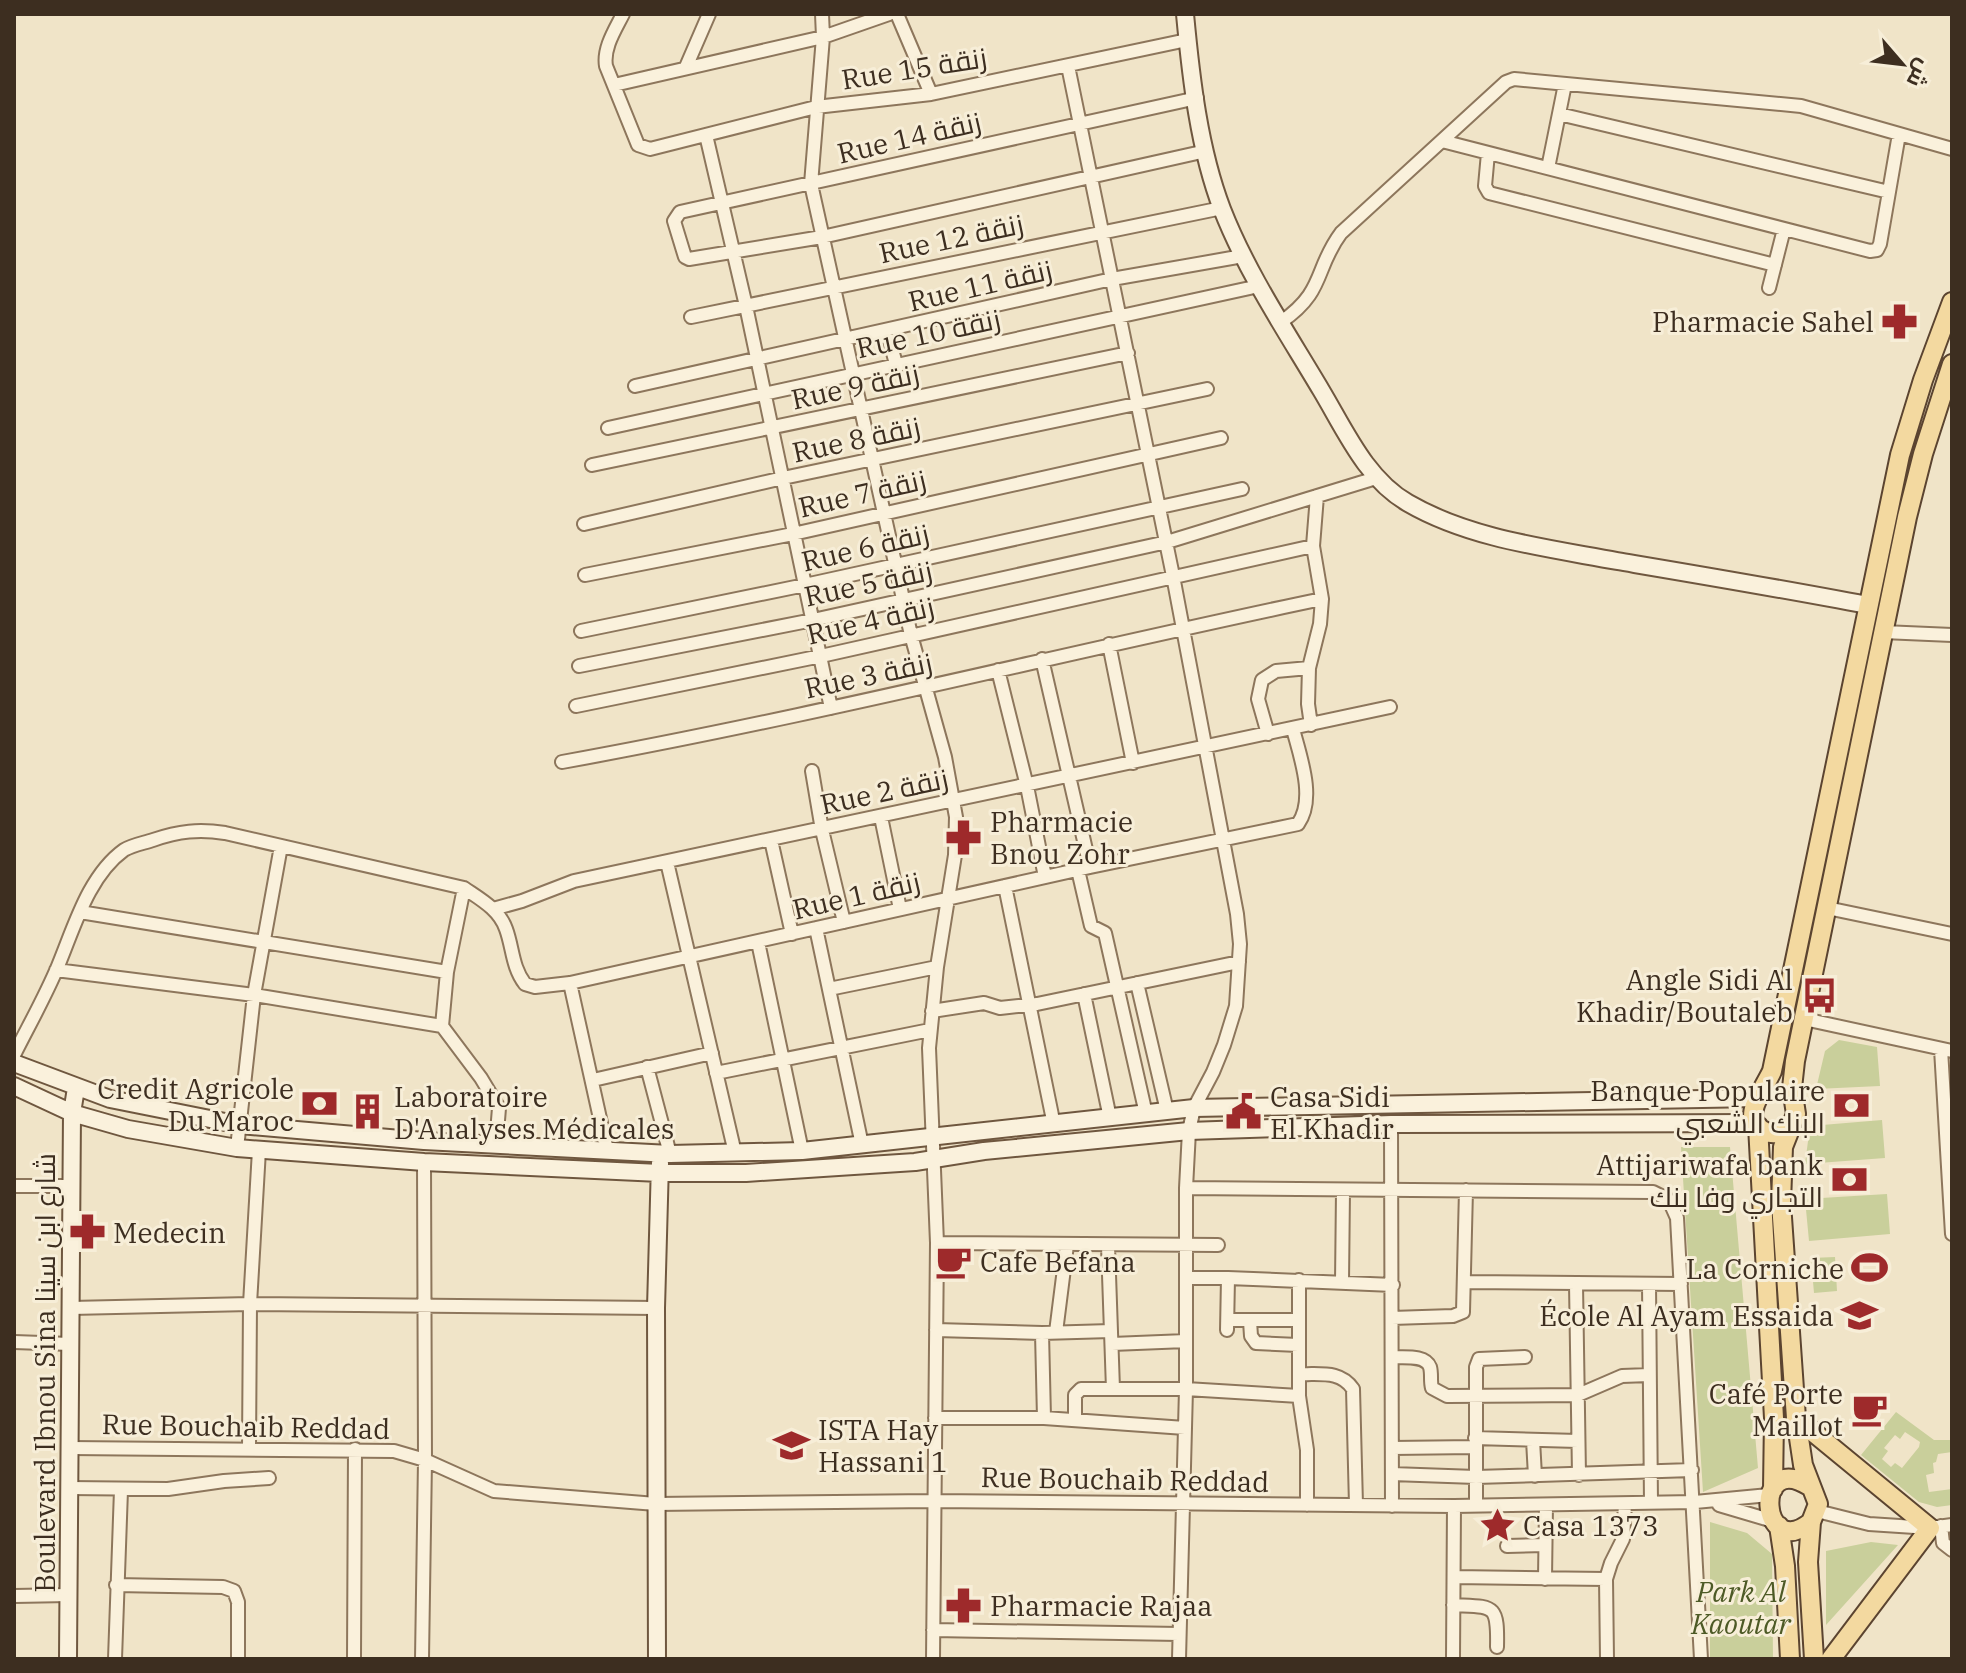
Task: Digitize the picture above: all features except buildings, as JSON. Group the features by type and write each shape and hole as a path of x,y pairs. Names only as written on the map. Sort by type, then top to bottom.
{"main road":[{"path":"1185,14 1206,151 1222,208 1259,286 1376,478 1407,503 1435,516 1517,542 1867,605"},
{"path":"1790,1659 1785,1566 1776,1523 1768,1508 1774,1418 1757,1124 1753,1110 1773,1065 1900,455 1952,302"},
{"path":"1814,1659 1808,1562 1817,1497 1809,1486 1803,1465 1796,1418 1781,1203 1783,1147 1796,1114 1793,1071 1883,632 1914,489 1952,364"},
{"path":"14,1063 110,1099 240,1125 496,1145 665,1154 802,1151 1194,1108 1759,1097 1768,1091 1778,1090 1793,1101"},
{"path":"14,1086 72,1113 128,1129 237,1148 424,1162 660,1173 746,1173 935,1159 1189,1131 1391,1124 1757,1124 1774,1133 1790,1126"},
{"name":"Boulevard Ibnou Sina شارع ابن سينا","path":"68,1659 72,1113 76,1088"},
{"path":"657,1659 656,1308 660,1173 665,1154"},
{"path":"1796,1418 1941,1526 1831,1659"},
{"path":"1771,1492 1786,1480 1794,1479 1809,1486"},
{"path":"1776,1523 1798,1529 1814,1517"}],"street":[{"path":"623,14 604,57 614,85 823,37 889,14"},
{"path":"686,67 709,14"},
{"path":"822,14 823,37 811,184 911,635 945,757 956,835 930,1030 937,1243 933,1659"},
{"path":"897,14 931,94"},
{"name":"Rue 15 زنقة","path":"614,85 638,145 650,149 816,107 931,94 1187,40"},
{"path":"1068,66 1167,542 1237,914 1239,962 1236,1006 1213,1072 1194,1108 1189,1131 1179,1659"},
{"path":"1281,322 1310,297 1341,233 1506,82 1514,79 1801,106 1952,149"},
{"path":"1548,168 1565,84"},
{"name":"Rue 14 زنقة","path":"733,253 685,257 674,221 676,216 680,212 1197,98"},
{"path":"1559,114 1889,192"},
{"path":"1442,141 1870,251 1877,250 1899,134"},
{"path":"706,135 746,306 831,708"},
{"path":"733,253 822,237 1206,151"},
{"path":"1488,153 1485,186 1489,193 1775,265"},
{"name":"Rue 12 زنقة","path":"691,317 1222,208"},
{"path":"1769,288 1784,229"},
{"name":"Rue 11 زنقة","path":"635,386 1112,279 1243,256"},
{"name":"Rue 10 زنقة","path":"608,428 1259,286"},
{"path":"887,331 896,364"},
{"name":"Rue 9 زنقة","path":"592,465 1128,353"},
{"name":"Rue 8 زنقة","path":"584,524 783,478 1207,389"},
{"name":"Rue 7 زنقة","path":"585,575 793,534 1221,438"},
{"name":"Rue 5 زنقة","path":"579,666 904,601 1167,542 1376,478"},
{"name":"Rue 6 زنقة","path":"581,631 1242,489"},
{"path":"1311,725 1309,668 1320,624 1322,599 1313,546 1317,496"},
{"name":"Rue 4 زنقة","path":"576,706 821,656 1313,546"},
{"name":"Rue 3 زنقة","path":"562,762 831,708 1322,599"},
{"path":"1883,632 1952,635"},
{"path":"1109,644 1133,763"},
{"path":"1042,659 1070,777 1091,926 1105,933 1146,1114"},
{"path":"1268,734 1258,699 1262,680 1276,671 1309,668"},
{"path":"998,670 1027,786 1045,877"},
{"name":"Rue 2 زنقة","path":"493,909 574,881 1390,707"},
{"name":"Rue 1 زنقة","path":"464,888 493,909 505,926 513,962 525,984 535,987 570,983 1084,868 1298,824 1305,806 1303,769 1293,729"},
{"path":"812,771 822,830 844,922"},
{"path":"881,817 900,909"},
{"path":"14,1055 56,970 80,912 101,874 127,848 178,831 201,829 464,888 447,972 442,1026 499,1108 496,1145"},
{"path":"771,840 792,934"},
{"path":"237,1148 254,995 281,846"},
{"path":"667,862 735,1153"},
{"path":"1005,886 1054,1125"},
{"path":"1827,908 1952,934"},
{"path":"80,912 447,972"},
{"path":"816,928 862,1145"},
{"path":"758,942 802,1151"},
{"path":"932,1011 984,1003 1000,1008 1029,1004 1239,962"},
{"path":"829,989 937,967"},
{"path":"56,970 254,995 442,1026"},
{"path":"570,983 607,1150"},
{"path":"1137,983 1167,1111"},
{"path":"1084,994 1110,1118"},
{"path":"1804,1019 1946,1050 1952,1234"},
{"path":"716,1073 930,1030"},
{"path":"593,1080 712,1053"},
{"path":"647,1067 665,1154"},
{"path":"1391,1124 1392,1506"},
{"path":"249,1448 250,1304 259,1150"},
{"path":"422,1659 424,1162"},
{"path":"14,1186 72,1186"},
{"path":"1186,1188 1653,1192 1669,1200 1677,1218 1692,1470 1701,1502 1701,1659"},
{"path":"1392,1318 1460,1315 1465,1307 1466,1190"},
{"path":"1342,1282 1343,1191"},
{"path":"937,1243 1218,1245"},
{"path":"1056,1332 1067,1245"},
{"path":"1108,1246 1113,1389"},
{"path":"1186,1278 1393,1285"},
{"path":"1228,1278 1227,1325 1299,1320"},
{"path":"1299,1280 1299,1396 1305,1436 1307,1505"},
{"path":"1466,1282 1681,1284"},
{"path":"1576,1284 1579,1475"},
{"path":"1649,1284 1651,1503"},
{"path":"71,1308 250,1304 656,1308"},
{"path":"1250,1321 1251,1338 1256,1343 1298,1345"},
{"path":"936,1330 1056,1332 1186,1341"},
{"path":"1042,1333 1044,1418"},
{"path":"14,1342 70,1344"},
{"path":"1392,1357 1425,1361 1430,1368 1432,1388 1441,1394 1578,1395 1622,1376 1649,1375"},
{"path":"1476,1506 1476,1367 1479,1359 1525,1357"},
{"path":"1299,1374 1335,1375 1342,1377 1353,1389 1356,1505"},
{"path":"1075,1420 1075,1395 1079,1390 1186,1389 1299,1396"},
{"path":"935,1418 1044,1418 1185,1428"},
{"path":"1533,1440 1535,1476"},
{"path":"1392,1448 1475,1442 1578,1441"},
{"name":"Rue Bouchaib Reddad","path":"70,1448 394,1451 425,1460 494,1491 656,1504 933,1501 1476,1506 1701,1502 1771,1492"},
{"path":"354,1659 355,1449"},
{"path":"1392,1474 1476,1477 1692,1470"},
{"path":"69,1488 168,1489 269,1478"},
{"path":"115,1659 121,1490"},
{"name":"Rue Bouchaib Reddad","path":"1701,1502 1776,1523"},
{"path":"1607,1659 1606,1579 1623,1539 1625,1504"},
{"path":"1545,1579 1546,1505"},
{"path":"1453,1659 1454,1506"},
{"path":"1814,1517 1869,1524 1941,1526 1943,1543 1952,1550"},
{"path":"1507,1546 1545,1545"},
{"path":"1454,1577 1606,1579"},
{"path":"116,1585 223,1587 234,1591 238,1602 238,1659"},
{"path":"14,1596 69,1595"},
{"path":"1453,1605 1484,1607 1493,1611 1498,1621 1497,1647"},
{"path":"933,1630 1179,1634"}],"green space":[{"path":"1839,1040 1877,1047 1880,1086 1816,1089 1825,1051"},
{"path":"1882,1120 1885,1158 1805,1164 1810,1126"},
{"path":"1681,1147 1730,1147 1758,1468 1703,1492"},
{"path":"1887,1194 1890,1234 1809,1241 1805,1199"},
{"path":"1835,1257 1837,1291 1814,1293 1811,1258"},
{"path":"1896,1412 1934,1440 1952,1440 1952,1452 1938,1454 1933,1463 1934,1473 1926,1475 1929,1492 1952,1489 1952,1505 1937,1507 1919,1502 1861,1455","holes":["1905,1432 1920,1442 1902,1468 1895,1463 1891,1467 1882,1459 1888,1451 1884,1448 1895,1435 1900,1439"]},
{"name":"Park Al Kaoutar","path":"1710,1522 1747,1533 1772,1554 1773,1659 1710,1659"},
{"path":"1871,1542 1898,1545 1826,1625 1826,1551"}],"place":[{"name":"Pharmacie Sahel","path":"1900,321"},
{"name":"Pharmacie Bnou Zohr","path":"964,837"},
{"name":"Angle Sidi Al Khadir/Boutaleb","path":"1819,995"},
{"name":"Credit Agricole Du Maroc","path":"320,1104"},
{"name":"Banque Populaire البنك الشعبي","path":"1851,1106"},
{"name":"Laboratoire D'Analyses Médicales","path":"368,1112"},
{"name":"Casa Sidi El Khadir","path":"1244,1112"},
{"name":"Attijariwafa bank التجاري وفا بنك","path":"1849,1180"},
{"name":"Medecin","path":"87,1232"},
{"name":"Cafe Befana","path":"954,1261"},
{"name":"La Corniche","path":"1870,1268"},
{"name":"École Al Ayam Essaida","path":"1860,1315"},
{"name":"Café Porte Maillot","path":"1869,1409"},
{"name":"ISTA Hay Hassani 1","path":"792,1445"},
{"name":"Casa 1373","path":"1497,1525"},
{"name":"Pharmacie Rajaa","path":"964,1605"}]}
